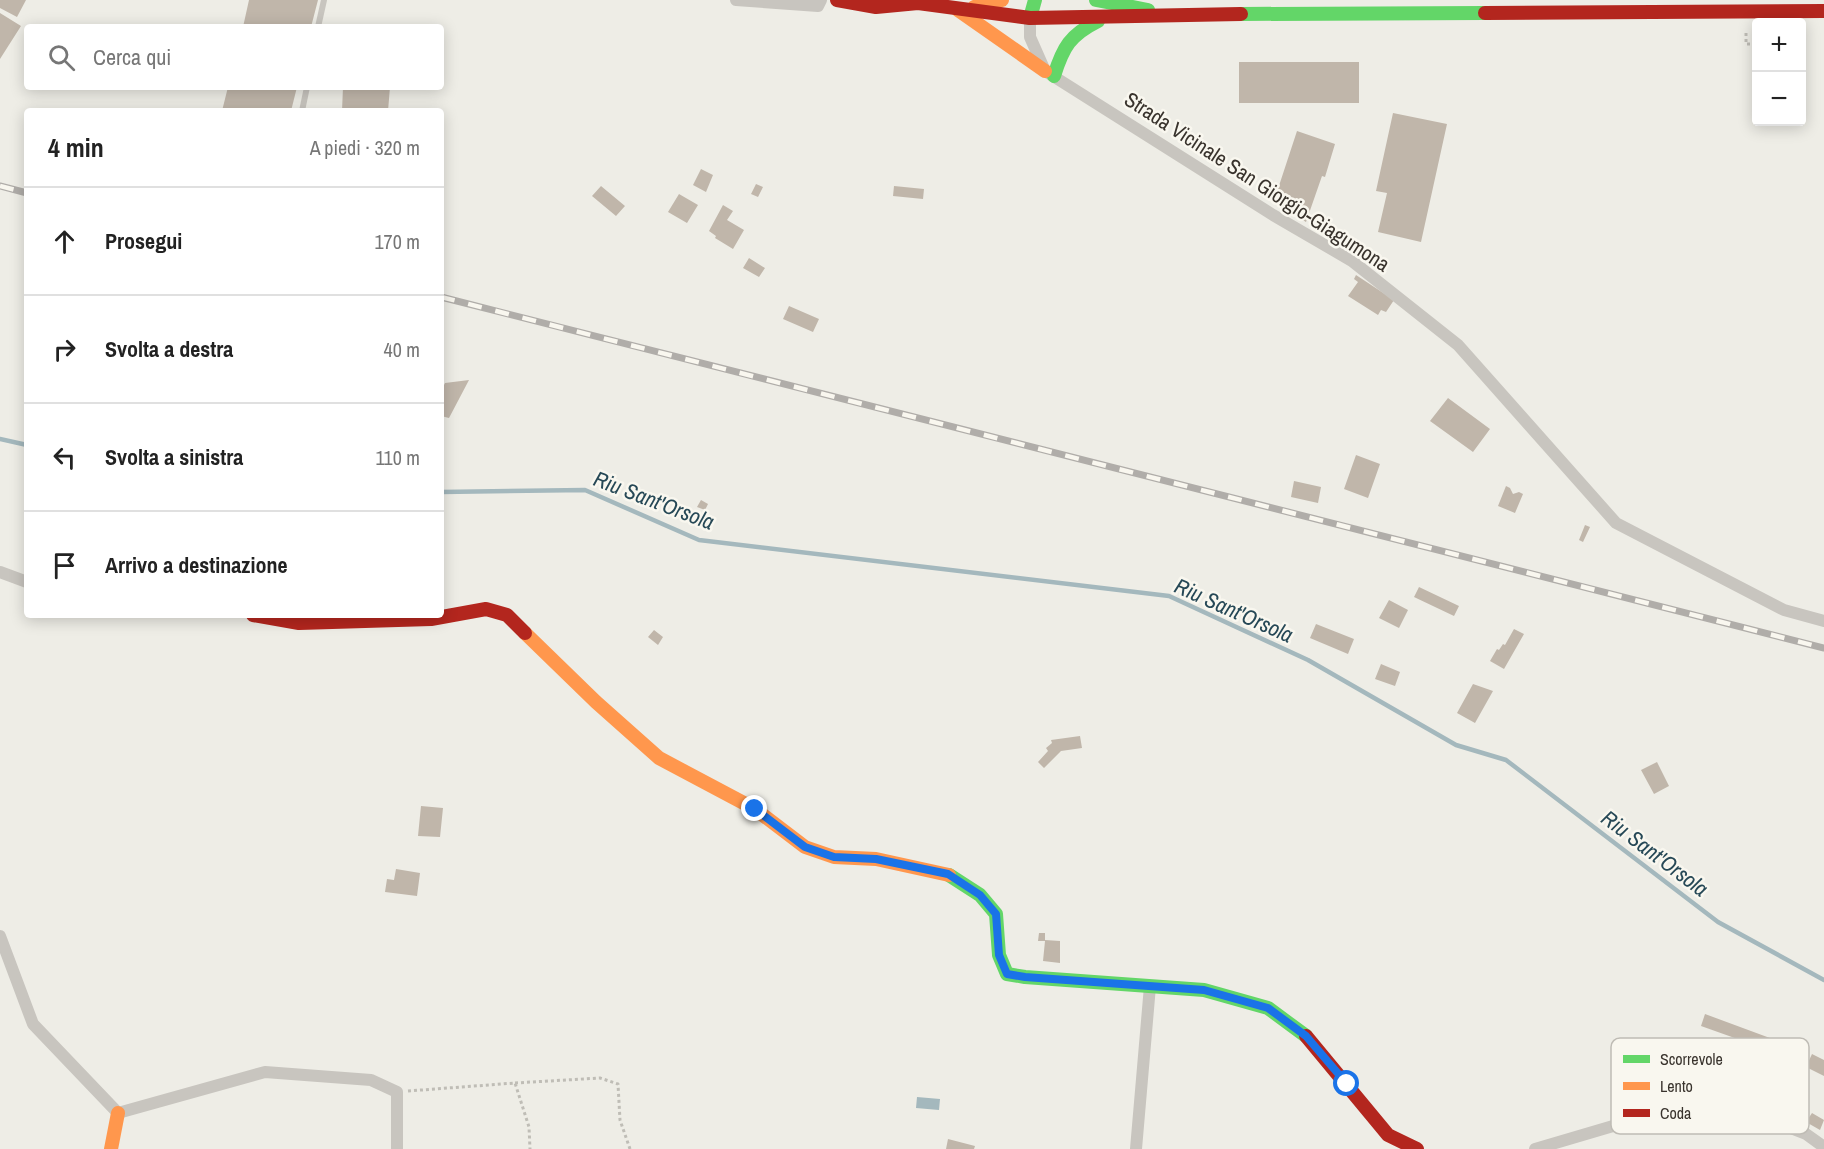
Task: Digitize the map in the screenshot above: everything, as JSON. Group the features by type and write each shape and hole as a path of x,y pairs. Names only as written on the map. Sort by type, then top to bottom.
{"street":[{"path":"736,0 818,6 821,0"},
{"path":"837,0 876,7 914,2 1030,18 1560,6 1712,6 1824,11"},
{"path":"959,9 1002,0"},
{"path":"1035,0 1030,18 1030,37 1050,73"},
{"path":"1096,0 1178,16"},
{"path":"959,9 1050,73"},
{"path":"1050,73 1077,30 1104,18"},
{"name":"Strada Vicinale San Giorgio-Giagumona","path":"1050,73 1273,215 1352,261 1414,310 1458,345 1616,523 1784,610 1824,621"},
{"path":"0,572 24,581"},
{"path":"444,617 486,609 507,615 596,702 659,758 755,809 805,847 834,857 876,859 948,874 980,895 996,914 999,955 1007,974 1204,990 1268,1008 1306,1036 1388,1135 1417,1149"},
{"path":"270,618 299,623 436,618"},
{"path":"0,936 33,1024 118,1113"},
{"path":"1136,1149 1150,987"},
{"path":"118,1113 265,1072 371,1080 397,1092 397,1149"},
{"path":"111,1149 118,1113"},
{"path":"1535,1149 1611,1127"},
{"path":"1806,1134 1824,1147"}],"lane":[{"path":"319,24 324,0"},
{"path":"303,108 306,90"}],"path":[{"path":"1746,33 1746,44 1752,44"},
{"path":"397,1092 600,1078 618,1084 620,1120 630,1149"},
{"path":"515,1083 529,1127 530,1149"}],"shaded area":[{"path":"917,1097 940,1099 939,1110 916,1108"}],"building":[{"path":"0,0 26,0 17,17 0,8"},
{"path":"249,0 318,0 312,24 244,24"},
{"path":"0,13 21,26 0,59"},
{"path":"1239,62 1359,62 1359,103 1239,103"},
{"path":"227,90 296,90 292,108 223,108"},
{"path":"343,90 390,90 388,108 342,108"},
{"path":"1393,113 1447,124 1421,242 1378,232 1387,193 1376,191"},
{"path":"1297,131 1335,144 1325,177 1322,176 1306,222 1285,209 1286,206 1274,201"},
{"path":"701,169 713,175 706,192 693,185"},
{"path":"756,184 763,187 758,197 751,194"},
{"path":"601,186 625,206 616,216 592,196"},
{"path":"894,186 924,189 923,199 893,196"},
{"path":"679,194 698,205 687,223 668,212"},
{"path":"723,205 733,211 727,220 744,230 733,249 715,238 716,236 709,231"},
{"path":"749,258 765,268 759,277 743,268"},
{"path":"1356,275 1394,300 1386,312 1381,310 1378,315 1348,296 1358,282 1354,279"},
{"path":"789,306 819,319 813,332 783,319"},
{"path":"469,380 449,418 444,417 445,383"},
{"path":"1448,398 1490,429 1473,452 1430,421"},
{"path":"1356,455 1380,464 1368,498 1344,489"},
{"path":"1294,481 1321,487 1318,503 1291,497"},
{"path":"1506,486 1513,494 1519,492 1523,494 1515,513 1498,506"},
{"path":"701,500 708,504 705,510 697,507"},
{"path":"1585,525 1590,527 1583,542 1579,540"},
{"path":"1419,587 1459,606 1454,616 1414,597"},
{"path":"1389,600 1408,610 1399,628 1379,618"},
{"path":"1316,624 1354,639 1348,654 1310,638"},
{"path":"1514,629 1524,634 1504,669 1490,661 1497,649 1505,645"},
{"path":"654,630 663,637 658,645 648,637"},
{"path":"1381,664 1400,672 1395,686 1375,679"},
{"path":"1473,684 1493,691 1475,723 1457,713"},
{"path":"1080,736 1082,748 1061,751 1044,768 1038,762 1048,751 1046,748 1052,743 1051,740"},
{"path":"1657,762 1669,786 1654,794 1641,770"},
{"path":"421,806 443,808 440,837 418,836"},
{"path":"396,869 420,873 417,896 385,892 387,879 394,880"},
{"path":"1039,933 1045,933 1045,940 1060,941 1060,963 1043,961 1045,941 1038,941"},
{"path":"1705,1014 1770,1038 1735,1038 1701,1026"},
{"path":"1812,1054 1824,1060 1824,1076 1809,1068"},
{"path":"1812,1113 1824,1120 1820,1130 1809,1124"},
{"path":"948,1139 975,1146 974,1149 946,1149"}],"waterway":[{"name":"Riu Sant'Orsola","path":"0,439 24,444"},
{"name":"Riu Sant'Orsola","path":"444,492 585,490 699,540 1169,596 1308,660 1456,745 1506,760 1718,922 1824,980"}],"railway":[{"path":"0,186 24,192"},
{"path":"444,298 1824,648"}],"traffic: fast":[{"path":"1030,18 1035,0"},
{"path":"1096,0 1148,10"},
{"path":"1241,14 1485,13"},
{"path":"1054,76 1069,43 1081,31 1098,21"},
{"path":"949,875 980,895 996,914 999,955 1007,974 1204,990 1268,1008 1306,1036"}],"traffic: slow":[{"path":"974,7 1002,0"},
{"path":"958,10 1045,71"},
{"path":"525,633 596,702 659,758 755,809 805,847 834,857 876,859 949,875"},
{"path":"111,1149 118,1113"}],"traffic: jam":[{"path":"837,0 876,7 918,3 1030,18 1241,14"},
{"path":"1485,13 1824,11"},
{"path":"444,617 486,609 507,615 525,633"},
{"path":"270,618 299,623 436,618"},
{"path":"1306,1036 1388,1135 1417,1149"}],"route":[{"path":"755,809 805,847 834,857 876,859 948,874 980,895 996,914 999,955 1007,974 1204,990 1268,1008 1306,1036 1347,1084"}]}
